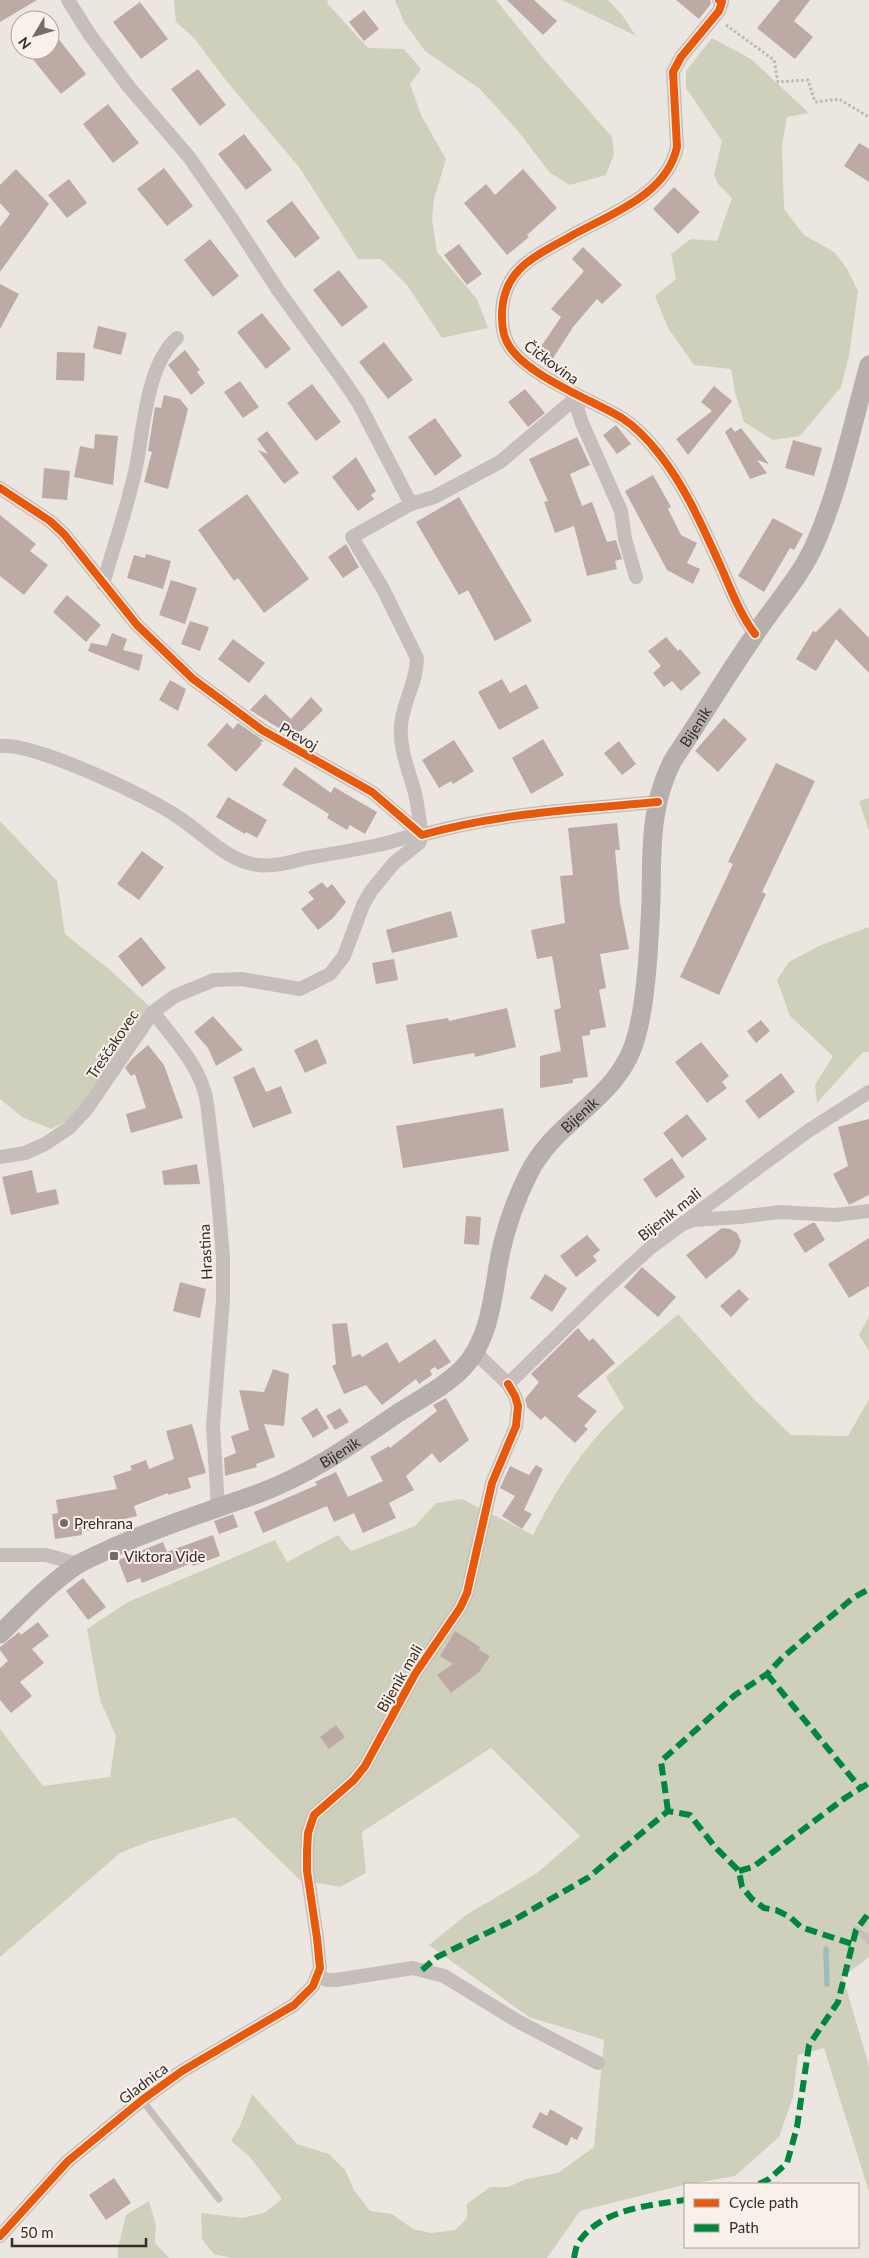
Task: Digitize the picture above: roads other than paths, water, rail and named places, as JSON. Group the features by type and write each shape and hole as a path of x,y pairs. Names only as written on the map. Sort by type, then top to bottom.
{"main road":[{"name":"Bijenik","path":"0,1634 78,1564 142,1535 290,1481 319,1465 445,1384 464,1367 475,1352 494,1297 500,1254 513,1206 536,1160 560,1133 618,1078 632,1052 643,998 651,902 650,860 658,802 664,780 673,760 754,634 780,601 814,545 828,510 869,365"}],"street":[{"path":"68,0 90,35 129,87 194,164 278,290 343,380 358,402 412,504"},
{"name":"Čičkovina","path":"722,1 714,18 681,57 673,72 677,147 666,175 657,185 640,198 523,265 513,274 504,295 502,320 507,343 523,360 577,397 623,419 648,441 659,454 688,497 738,608 754,634"},
{"path":"103,584 136,468 143,425 157,368 162,355 176,338"},
{"path":"422,834 401,737 401,723 417,671 417,658 383,589 352,537 412,504 434,498 500,462 577,397"},
{"path":"577,397 578,411 582,423 620,511 636,577"},
{"name":"Prevoj","path":"0,488 50,521 75,547 120,606 156,645 214,696 262,730 372,792 422,834"},
{"path":"0,746 29,750 45,755 131,792 170,811 229,853 258,865 288,862 378,845 405,836 515,815 658,802"},
{"name":"Treščakovec","path":"0,1157 25,1153 46,1144 69,1128 86,1110 153,1012 175,996 214,980 241,979 300,989 322,980 338,965 344,956 363,905 372,891 394,863 418,842 422,834"},
{"name":"Hrastina","path":"153,1012 196,1069 206,1090 223,1257 223,1307 213,1426 218,1507"},
{"name":"Bijenik mali","path":"508,1384 650,1248 808,1131 869,1092"},
{"path":"682,1224 694,1220 780,1212 835,1215 869,1211"},
{"name":"Bijenik mali","path":"317,1974 320,1968 307,1871 308,1833 314,1815 354,1780 365,1766 415,1674 460,1608 467,1593 492,1484 516,1426 518,1406 515,1396 508,1384 475,1352"},
{"path":"0,1554 46,1555 78,1564"},
{"path":"317,1974 327,1980 336,1980 413,1968 444,1976 519,2022 598,2063"},
{"name":"Gladnica","path":"0,2236 68,2161 142,2100 182,2071 294,2005 313,1986 317,1974"}],"lane":[{"path":"856,1930 869,1941"},
{"path":"142,2100 219,2199"}],"waterway":[{"path":"826,1949 827,1984"}],"place":[{"name":"Prehrana","path":"64,1523"},
{"name":"Viktora Vide","path":"114,1556"}]}
